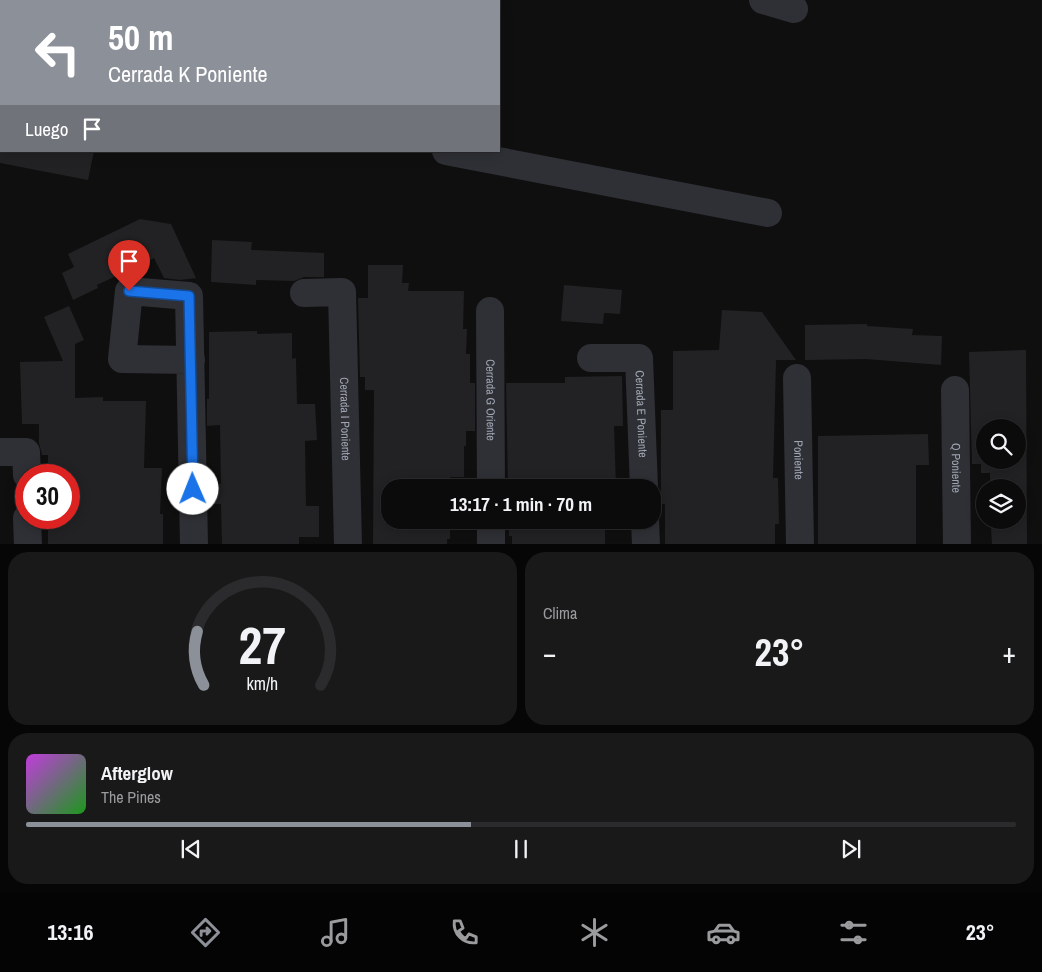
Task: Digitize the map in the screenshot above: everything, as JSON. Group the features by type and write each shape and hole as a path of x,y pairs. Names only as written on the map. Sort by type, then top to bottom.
{"street":[{"path":"763,0 794,9"},
{"path":"451,152 768,213"},
{"name":"Cerrada I Poniente","path":"304,293 342,292 348,544"},
{"name":"Cerrada G Oriente","path":"490,311 491,479"},
{"name":"Cerrada E Poniente","path":"591,358 639,358 644,479"},
{"path":"191,360 194,544"},
{"name":"Poniente","path":"797,378 800,544"},
{"name":"Q Poniente","path":"955,390 957,544"},
{"path":"27,529 28,544"},
{"path":"491,529 491,544"},
{"path":"645,529 646,544"}],"building":[{"path":"0,152 94,152 88,180 0,163"},
{"path":"140,219 171,224 196,278 180,280 164,278 154,258 97,285 98,288 73,300 62,273 74,267 68,254"},
{"path":"212,240 252,242 251,250 324,253 324,277 304,277 294,281 256,280 256,285 211,282"},
{"path":"368,265 403,265 402,283 409,283 408,291 464,291 463,329 467,329 466,354 470,354 470,383 475,383 475,431 466,431 464,477 450,477 450,479 381,479 381,529 450,529 450,539 447,539 447,544 373,544 374,390 365,390 365,377 360,377 358,298 368,298"},
{"path":"564,285 622,290 620,314 604,313 603,324 561,321"},
{"path":"69,306 84,340 75,344 75,398 103,397 103,401 146,401 144,468 162,468 160,514 163,514 163,544 48,544 48,529 80,529 80,464 48,464 48,455 42,455 39,443 39,424 22,424 20,362 63,361 44,317"},
{"path":"722,310 762,312 796,360 776,360 773,478 778,478 779,524 775,524 775,544 665,544 665,504 661,504 661,410 673,410 673,351 719,350"},
{"path":"867,324 867,326 913,329 912,335 942,336 941,365 866,359 805,360 805,325"},
{"path":"257,331 257,334 292,333 292,359 296,358 297,404 315,404 317,440 305,441 306,506 319,506 319,537 299,537 299,544 222,544 221,504 209,504 208,484 221,484 220,425 207,426 209,332"},
{"path":"1026,350 1027,544 992,544 991,529 1026,529 1026,479 990,479 990,473 981,473 981,469 1026,469 1026,419 976,419 976,464 972,464 969,352"},
{"path":"622,376 623,426 614,426 616,479 508,479 506,383 565,383 565,377"},
{"path":"928,434 929,465 916,465 916,544 818,544 818,436"},
{"path":"509,529 605,529 605,544 512,544 512,536 509,536"}],"route":[{"path":"129,291 189,296 193,489"}]}
